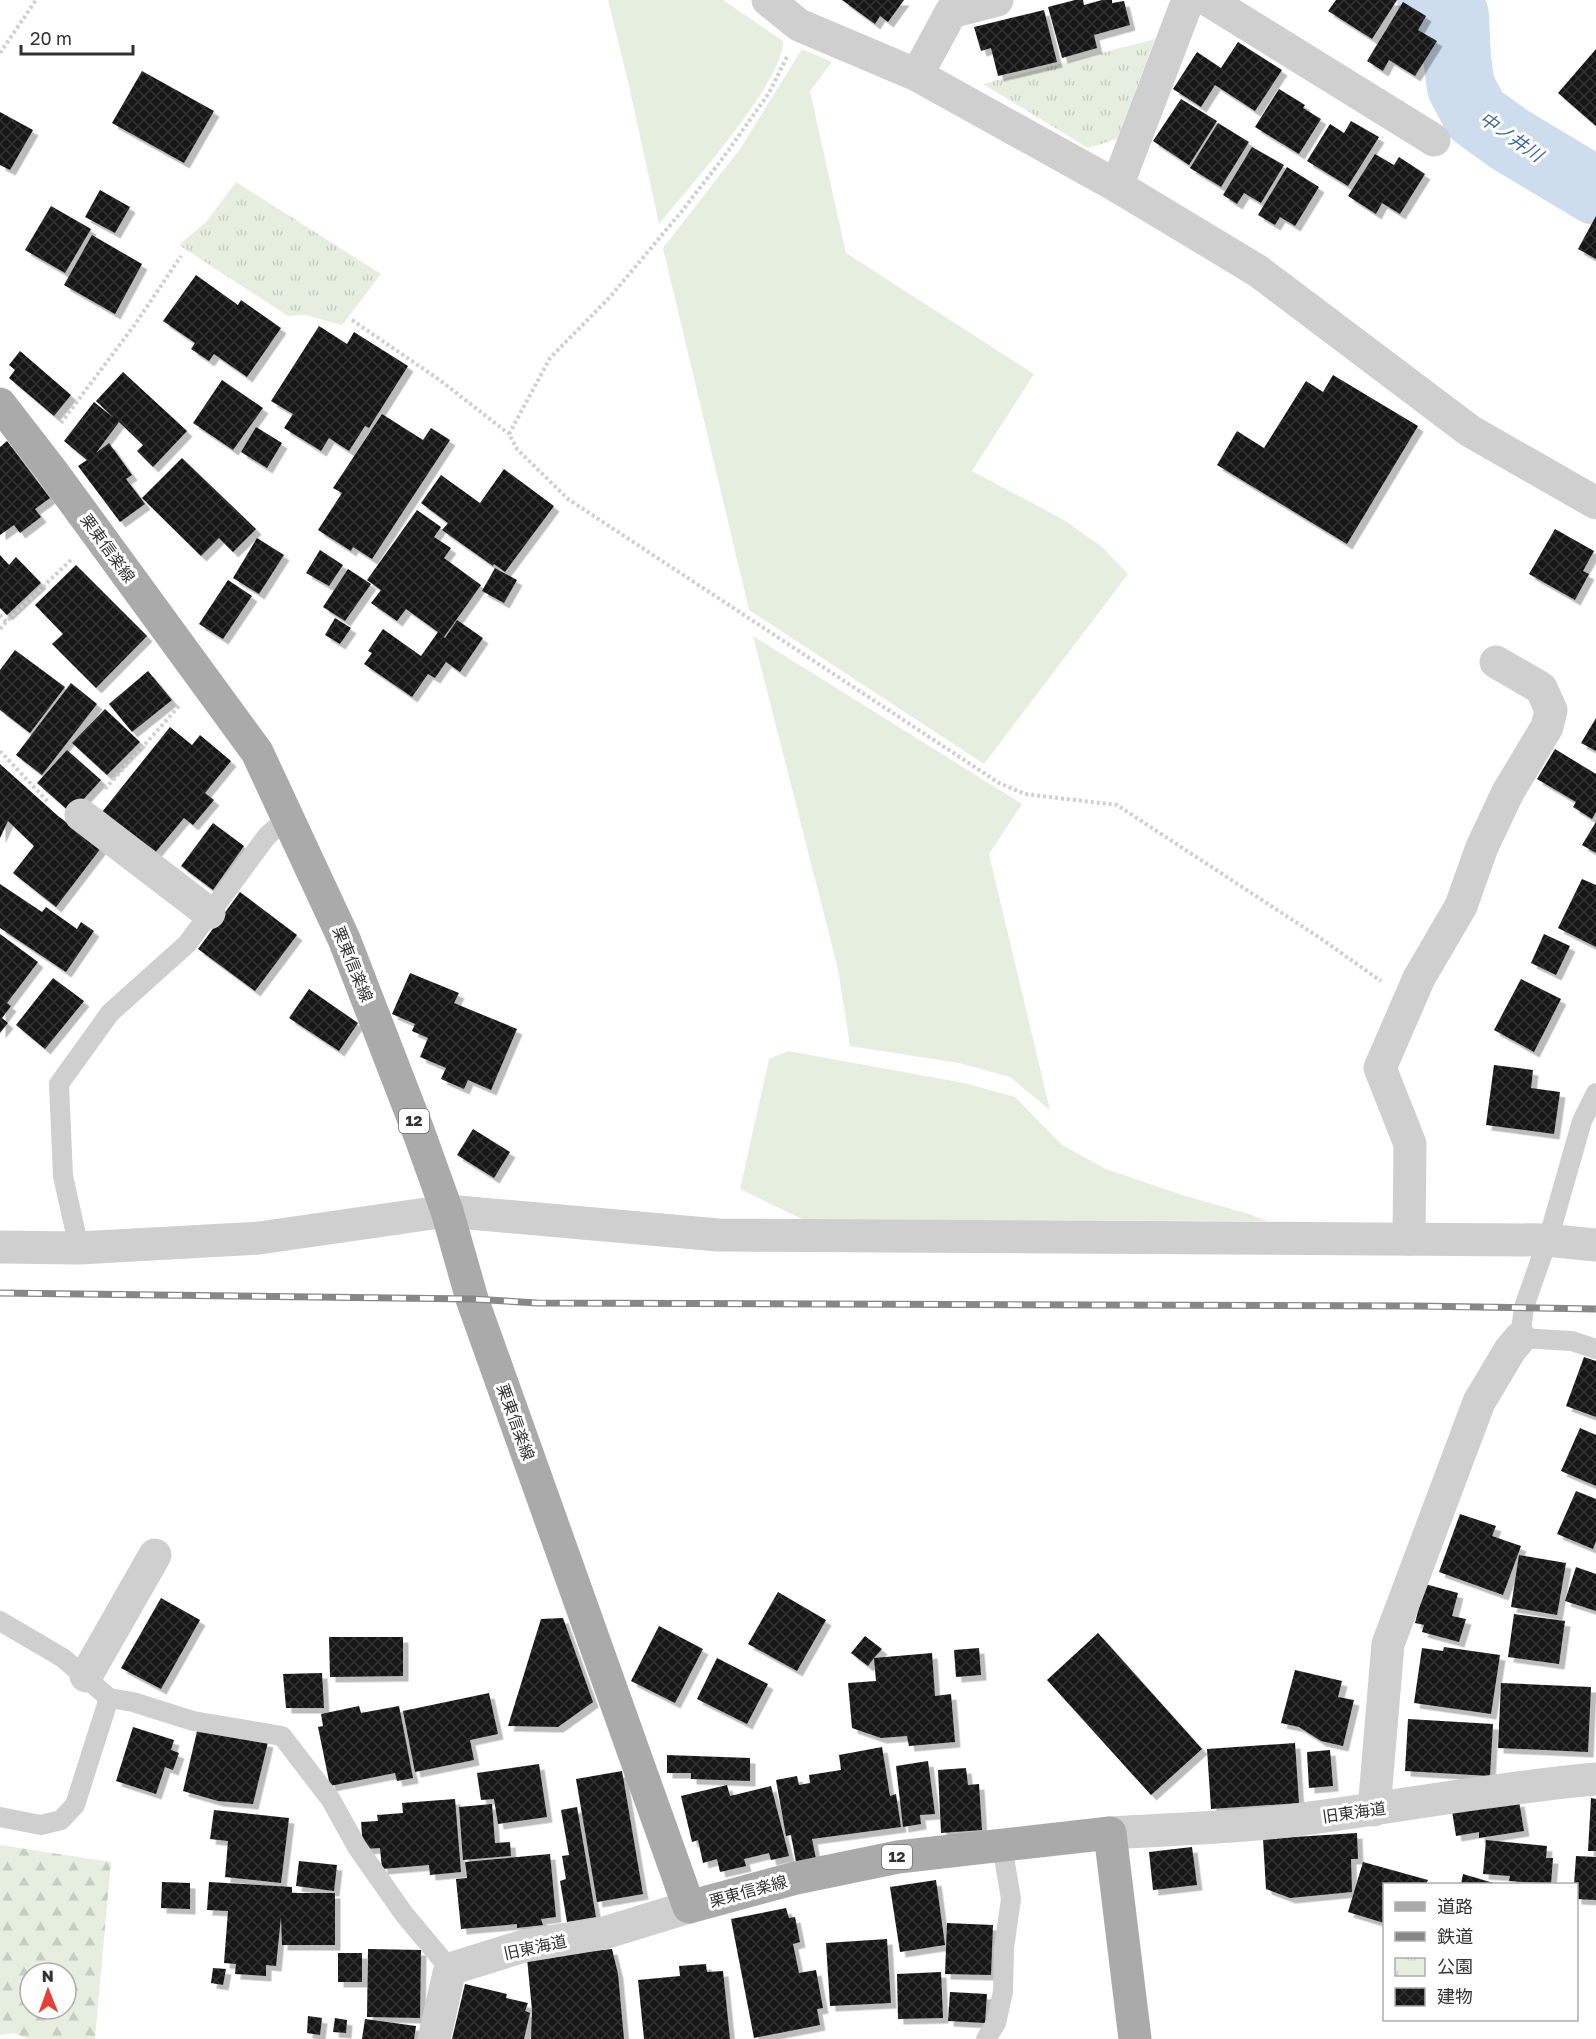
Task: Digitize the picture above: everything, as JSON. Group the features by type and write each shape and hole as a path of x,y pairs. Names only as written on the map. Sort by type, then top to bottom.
{"main road":[{"name":"栗東信楽線","path":"0,404 257,752 344,939 447,1211 472,1299 689,1907 796,1878 886,1859 1110,1833"},
{"path":"1110,1833 1135,2039"}],"street":[{"path":"768,0 799,26 917,75 1117,186 1258,271 1470,431 1596,503"},
{"path":"917,75 951,12 997,0"},
{"path":"1117,186 1188,0"},
{"path":"1208,0 1434,140"},
{"path":"1409,1239 1410,1144 1380,1068 1419,978 1461,906 1482,847 1508,792 1547,727 1551,710 1541,688 1496,662"},
{"path":"81,815 209,913"},
{"path":"0,1247 79,1248 260,1238 447,1211 718,1235 1546,1240 1596,1245"},
{"path":"1374,1810 1388,1644 1479,1401 1510,1350 1520,1338"},
{"path":"97,1687 155,1555"},
{"name":"旧東海道","path":"1110,1833 1285,1821 1374,1810 1471,1794 1596,1779"},
{"name":"旧東海道","path":"450,1969 524,1946 604,1933 689,1907"},
{"path":"434,2039 450,1969"}],"lane":[{"path":"79,1248 63,1176 59,1084 110,1013 187,944 267,836 288,818"},
{"path":"1596,1093 1582,1121 1524,1307 1520,1338 1572,1341 1596,1349"},
{"path":"0,1621 63,1658 97,1687 133,1702 193,1721 282,1737 331,1800 357,1847 404,1914 450,1969"},
{"path":"0,1817 41,1825 62,1820 75,1805 97,1687"},
{"path":"986,2039 996,2023 1003,1992 1004,1948 1011,1899 1002,1845"}],"path":[{"path":"0,53 36,0"},
{"path":"509,434 550,358 610,297 723,158 777,80 793,46 799,26"},
{"path":"33,448 66,418 136,323 181,256"},
{"path":"352,320 441,381 509,434 517,449 568,499 999,783 1025,794 1117,805 1320,938 1409,1001"},
{"path":"0,629 98,534"},
{"path":"0,615 6,622"},
{"path":"0,752 44,798 73,824 180,704 205,681"}],"green space":[{"path":"608,0 723,0 783,41 779,59 752,108 659,224 629,86"},
{"path":"1155,39 1117,139 1088,148 983,84"},
{"path":"802,49 832,62 810,91 846,253 1034,374 972,471 1062,519 1101,546 1128,574 984,764 749,610 663,248 740,149"},
{"path":"236,182 381,274 342,325 305,315 288,316 179,245 206,222"},
{"path":"753,636 1022,804 989,854 1050,1110 1010,1077 959,1063 850,1046 838,969"},
{"path":"788,1051 964,1083 1015,1097 1062,1145 1106,1169 1267,1221 804,1220 740,1189 769,1059"},
{"path":"0,1845 111,1862 95,2039 28,2039 14,2033 0,2035"}],"building":[{"path":"842,0 904,0 888,22 880,16 875,24"},
{"path":"1083,0 1084,5 1102,0 1112,0 1112,3 1124,1 1130,25 1094,35 1097,48 1062,58 1048,7"},
{"path":"1336,0 1397,0 1372,39 1328,11"},
{"path":"1403,2 1426,16 1418,30 1437,41 1415,76 1389,60 1383,71 1367,61"},
{"path":"1044,10 1057,62 998,76 991,48 981,51 974,27"},
{"path":"1238,42 1282,70 1255,111 1215,85 1201,107 1173,89 1197,52 1221,68"},
{"path":"1596,49 1596,126 1558,93"},
{"path":"142,71 214,111 184,163 112,123"},
{"path":"1279,89 1305,105 1303,108 1321,119 1299,154 1255,127"},
{"path":"1181,99 1217,121 1189,165 1153,141"},
{"path":"0,112 33,130 10,170 0,165"},
{"path":"1351,121 1379,137 1348,186 1307,161 1330,124 1344,133"},
{"path":"1218,123 1249,142 1221,187 1190,168"},
{"path":"1252,147 1284,165 1261,203 1244,193 1237,204 1223,195"},
{"path":"1375,154 1394,165 1399,157 1425,174 1400,214 1382,203 1376,214 1348,196"},
{"path":"1287,167 1319,187 1295,226 1280,217 1275,225 1258,215"},
{"path":"100,190 130,207 115,233 85,217"},
{"path":"51,206 91,229 65,273 25,250"},
{"path":"1596,216 1596,259 1578,249"},
{"path":"92,235 142,264 115,314 64,285"},
{"path":"196,275 238,305 241,300 281,328 247,377 214,354 209,361 191,349 195,343 163,321"},
{"path":"319,326 347,344 354,332 408,366 369,428 365,426 349,451 329,438 321,451 284,428 293,414 271,401"},
{"path":"20,351 71,395 54,416 9,378 15,370 9,365"},
{"path":"123,372 187,431 153,467 137,451 143,445 119,422 96,453 109,443 132,475 126,479 145,504 120,522 78,466 87,460 64,441 94,402 114,418 96,401"},
{"path":"1333,375 1418,426 1347,544 1217,465 1237,431 1264,448 1306,381 1323,392"},
{"path":"222,380 263,408 233,450 193,423"},
{"path":"382,414 423,440 431,428 450,440 372,559 353,547 351,551 318,530 342,493 333,488"},
{"path":"256,427 282,443 267,468 241,452"},
{"path":"7,441 50,498 35,509 41,517 20,533 14,525 0,535 0,447"},
{"path":"182,458 256,529 233,552 219,538 201,556 142,498"},
{"path":"504,469 554,506 505,572 442,530 448,523 421,503 441,475 480,503"},
{"path":"417,510 441,527 434,537 451,548 444,558 481,585 444,637 457,620 483,638 460,672 446,662 435,678 428,674 412,697 364,664 372,653 368,651 383,629 421,656 438,632 406,609 397,621 371,603 381,590 367,580"},
{"path":"1555,529 1594,551 1583,571 1589,574 1575,600 1529,574"},
{"path":"257,538 284,555 259,594 233,578"},
{"path":"320,550 343,565 329,586 306,573"},
{"path":"0,555 9,565 16,557 41,583 7,615 0,608"},
{"path":"76,565 147,636 96,688 52,644 63,634 35,605"},
{"path":"495,568 517,580 504,603 482,591"},
{"path":"348,569 371,584 345,621 323,607"},
{"path":"228,580 252,596 223,639 199,624"},
{"path":"335,618 351,628 340,644 325,635"},
{"path":"15,650 65,687 30,733 0,710 0,670"},
{"path":"148,671 172,700 132,732 109,704"},
{"path":"71,683 97,704 42,775 16,755"},
{"path":"105,709 140,742 107,775 72,743"},
{"path":"1596,718 1596,751 1581,743"},
{"path":"170,727 192,745 200,735 231,761 205,793 214,800 193,825 184,818 154,854 102,812"},
{"path":"1555,749 1596,774 1596,812 1592,819 1573,807 1576,802 1537,779"},
{"path":"67,750 101,780 71,813 37,783"},
{"path":"0,764 58,816 101,848 56,907 13,873 34,846 8,821 0,838"},
{"path":"1596,822 1596,853 1582,845"},
{"path":"213,823 244,846 213,890 181,866"},
{"path":"1582,879 1596,885 1596,947 1558,928"},
{"path":"0,884 42,912 46,907 77,929 81,922 94,931 66,972 0,928"},
{"path":"240,892 297,935 255,991 198,949"},
{"path":"0,934 38,962 7,1003 11,1006 2,1018 8,1023 0,1033"},
{"path":"1544,934 1570,946 1556,975 1531,963"},
{"path":"410,973 459,993 454,1003 517,1029 491,1090 468,1080 464,1089 441,1079 446,1068 420,1057 428,1038 412,1031 415,1024 392,1014"},
{"path":"53,978 84,1001 45,1049 16,1025"},
{"path":"1521,979 1561,999 1534,1052 1494,1030"},
{"path":"309,989 358,1023 339,1051 289,1018"},
{"path":"1494,1065 1533,1070 1531,1088 1560,1092 1554,1134 1486,1125"},
{"path":"473,1129 510,1152 494,1178 457,1155"},
{"path":"1584,1357 1596,1361 1596,1417 1566,1406"},
{"path":"1580,1428 1596,1435 1596,1486 1561,1471"},
{"path":"1576,1491 1596,1499 1596,1541 1593,1549 1557,1534"},
{"path":"1460,1514 1496,1526 1492,1536 1521,1546 1503,1595 1439,1572"},
{"path":"1519,1555 1566,1563 1557,1615 1511,1607"},
{"path":"1576,1567 1596,1574 1596,1611 1565,1601"},
{"path":"1425,1584 1458,1593 1452,1616 1466,1619 1459,1642 1422,1632 1424,1625 1415,1623"},
{"path":"778,1592 826,1620 797,1671 748,1644"},
{"path":"161,1598 200,1620 161,1689 121,1668"},
{"path":"1514,1614 1565,1621 1559,1664 1508,1657"},
{"path":"563,1618 593,1702 558,1727 508,1726 541,1619"},
{"path":"659,1626 703,1649 675,1703 631,1681"},
{"path":"1098,1633 1202,1749 1151,1795 1047,1680"},
{"path":"865,1636 882,1649 868,1666 851,1653"},
{"path":"329,1637 403,1637 403,1676 330,1677"},
{"path":"1444,1647 1500,1655 1491,1714 1414,1703 1422,1648 1443,1651"},
{"path":"979,1648 981,1675 956,1677 954,1650"},
{"path":"932,1653 935,1696 951,1694 955,1742 909,1746 907,1736 881,1738 852,1728 848,1683 876,1681 874,1658"},
{"path":"717,1658 768,1684 747,1724 697,1699"},
{"path":"1295,1670 1342,1681 1338,1697 1354,1700 1343,1746 1321,1741 1299,1727 1281,1723"},
{"path":"322,1673 324,1708 286,1708 283,1674"},
{"path":"1501,1683 1591,1687 1588,1752 1498,1748"},
{"path":"489,1693 498,1734 470,1740 474,1760 415,1772 403,1711"},
{"path":"359,1706 361,1713 399,1706 413,1778 397,1781 395,1773 330,1786 318,1727 323,1726 321,1714"},
{"path":"1408,1719 1493,1724 1490,1776 1405,1771"},
{"path":"133,1727 174,1740 171,1750 179,1753 173,1770 165,1767 156,1794 116,1781"},
{"path":"198,1727 268,1742 253,1804 218,1801 183,1791"},
{"path":"1295,1743 1299,1803 1211,1809 1207,1749"},
{"path":"882,1747 890,1796 896,1794 901,1827 812,1839 816,1859 796,1862 791,1835 786,1836 776,1780 797,1776 799,1785 810,1783 809,1775 841,1770 839,1755"},
{"path":"1330,1750 1333,1786 1309,1788 1307,1752"},
{"path":"667,1755 750,1758 750,1781 691,1779 691,1773 667,1773"},
{"path":"928,1761 935,1814 920,1815 921,1824 903,1827 896,1766"},
{"path":"539,1764 547,1817 498,1824 494,1799 481,1800 477,1773"},
{"path":"966,1768 968,1785 979,1784 982,1830 941,1833 938,1770"},
{"path":"622,1771 643,1894 597,1902 576,1779"},
{"path":"727,1785 730,1796 771,1786 789,1856 771,1860 769,1853 744,1859 746,1866 720,1872 717,1859 703,1863 698,1840 692,1842 681,1796"},
{"path":"1591,1798 1596,1799 1596,1851 1588,1851"},
{"path":"455,1799 461,1872 430,1875 429,1865 382,1869 380,1848 363,1849 361,1822 378,1821 377,1815 403,1813 402,1803"},
{"path":"1519,1801 1524,1831 1479,1838 1479,1832 1456,1836 1452,1811"},
{"path":"492,1804 495,1843 510,1842 511,1856 463,1860 459,1807"},
{"path":"577,1807 596,1917 567,1922 560,1881 566,1879 562,1856 569,1855 561,1810"},
{"path":"214,1810 289,1818 281,1883 225,1877 228,1841 210,1839"},
{"path":"1357,1833 1358,1859 1351,1859 1352,1892 1290,1898 1266,1889 1263,1839"},
{"path":"1486,1840 1547,1846 1546,1858 1553,1858 1551,1883 1509,1881 1510,1876 1483,1874"},
{"path":"1192,1847 1197,1885 1153,1890 1149,1852"},
{"path":"550,1854 556,1917 541,1919 543,1925 517,1928 517,1924 461,1929 456,1879 467,1878 465,1862"},
{"path":"1576,1856 1596,1857 1596,1900 1578,1899 1578,1883 1574,1883"},
{"path":"299,1861 337,1865 334,1891 296,1886"},
{"path":"1363,1862 1428,1880 1426,1883 1383,1883 1383,1923 1348,1912"},
{"path":"1463,1874 1494,1883 1461,1883"},
{"path":"936,1880 945,1945 900,1952 890,1887"},
{"path":"162,1882 190,1883 190,1909 161,1908"},
{"path":"209,1882 292,1887 292,1893 335,1893 335,1945 282,1945 281,1917 276,1966 266,1965 266,1976 235,1974 236,1964 224,1963 228,1911 207,1910"},
{"path":"786,1908 789,1918 795,1917 800,1942 793,1944 799,1973 816,1970 823,2008 817,2009 820,2025 754,2038 731,1919"},
{"path":"947,1923 993,1925 991,1975 945,1974"},
{"path":"887,1939 891,2003 830,2006 826,1943"},
{"path":"368,1949 421,1950 420,2018 367,2017"},
{"path":"612,1949 618,1974 624,2039 531,2039 532,2010 527,1958"},
{"path":"338,1953 362,1953 362,1982 338,1982"},
{"path":"706,1964 707,1972 723,1971 730,2039 644,2039 638,1980 680,1976 679,1966"},
{"path":"213,1968 226,1969 223,1985 211,1983"},
{"path":"941,1972 943,2018 898,2019 897,1974"},
{"path":"465,1984 507,1994 506,1998 528,2003 525,2011 530,2013 524,2039 452,2039"},
{"path":"950,1992 987,1994 985,2023 948,2021"},
{"path":"308,2016 322,2018 320,2035 307,2033"},
{"path":"335,2018 347,2020 346,2033 333,2032"},
{"path":"365,2019 416,2026 414,2039 362,2039"}],"waterway":[{"name":"中ノ井川","path":"1431,0 1455,16 1461,87 1476,115 1509,139 1596,191"}],"railway":[{"path":"0,1293 472,1299 537,1303 1417,1306 1596,1309"}]}
